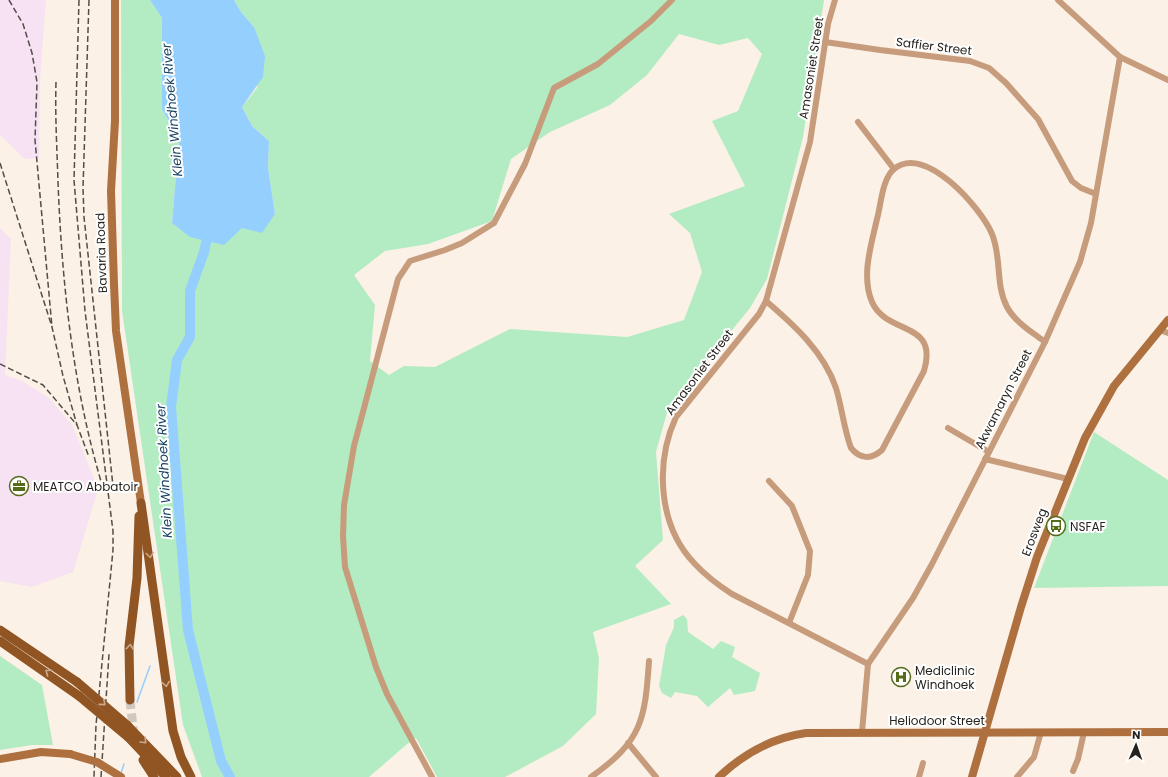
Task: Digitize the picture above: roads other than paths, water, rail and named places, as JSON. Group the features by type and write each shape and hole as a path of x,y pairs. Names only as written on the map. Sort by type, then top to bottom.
{"main road":[{"path":"130,700 129,646 137,578 141,503"},
{"path":"141,503 172,725 182,757 191,777"},
{"path":"0,630 77,682 128,726 157,761 166,777"},
{"path":"0,641 79,696 177,777"},
{"path":"143,760 154,777"}],"street":[{"name":"Bavaria Road","path":"115,0 116,120 111,191 114,284 117,337 141,503"},
{"path":"432,777 387,694 373,660 345,567 343,536 344,505 354,446 398,280 410,261 462,243 494,223 525,164 554,88 598,64 651,21 672,0"},
{"name":"Amasoniet Street","path":"835,0 830,12 810,142 766,301 758,314 676,417 671,429 666,450 663,494 678,541 694,563 716,584 732,594 868,664"},
{"path":"1058,0 1120,57 1168,80"},
{"name":"Saffier Street","path":"825,42 970,61 989,68 1006,83 1038,119 1072,181 1081,188 1096,194"},
{"name":"Akwamaryn Street","path":"862,732 868,664 918,590 1045,342 1080,262 1090,229 1120,57"},
{"path":"858,122 894,169"},
{"path":"766,301 803,336 823,361 836,388 851,448 856,454 862,457 870,457 878,454 882,450 924,370 928,353 923,339 918,334 884,317 878,312 869,295 867,273 869,253 887,180 894,169 908,162 914,162 931,168 947,179 973,205 992,235 1000,288 1008,309 1017,320 1045,342"},
{"name":"Erosweg","path":"972,777 1020,607 1037,557 1085,438 1108,394 1168,320"},
{"path":"1159,330 1168,333"},
{"path":"948,428 989,452"},
{"path":"985,459 1068,479"},
{"path":"769,481 792,506 810,551 808,575 789,623"},
{"path":"591,777 606,766 628,743 638,728 645,708 648,661"},
{"path":"1017,777 1034,757 1041,732"},
{"path":"1073,771 1078,759 1084,732"},
{"name":"Heliodoor Street","path":"718,777 740,758 774,740 806,733 1168,732"},
{"path":"628,743 656,777"},
{"path":"0,759 36,752 70,754 97,762 121,777"},
{"path":"919,777 924,763"}],"water":[{"path":"150,0 234,0 241,12 254,27 265,56 263,77 242,107 252,126 269,141 268,168 275,214 262,233 242,228 224,245 190,237 172,223 179,140 162,109 162,18"}],"waterway":[{"name":"Klein Windhoek River","path":"209,229 204,252 190,291 190,337 177,360 171,407 188,630 221,761 230,777"},
{"path":"137,702 150,666"},
{"path":"121,773 124,764"}],"tunnel":[{"path":"130,700 134,736"}],"railway":[{"path":"9,0 23,24 32,53 37,82 35,140 52,327"},
{"path":"79,0 74,180 85,311 113,531 113,550 96,725 94,777"},
{"path":"89,0 83,188 84,217 113,486"},
{"path":"56,82 58,182 62,259 66,298 84,413 103,488"},
{"path":"0,163 52,327 63,376 77,425"},
{"path":"0,364 43,385 77,425 89,457"},
{"path":"101,777 109,654"}],"place":[{"name":"MEATCO Abbatoir","path":"19,486"},
{"name":"NSFAF","path":"1056,526"},
{"name":"Mediclinic Windhoek","path":"901,677"}]}
